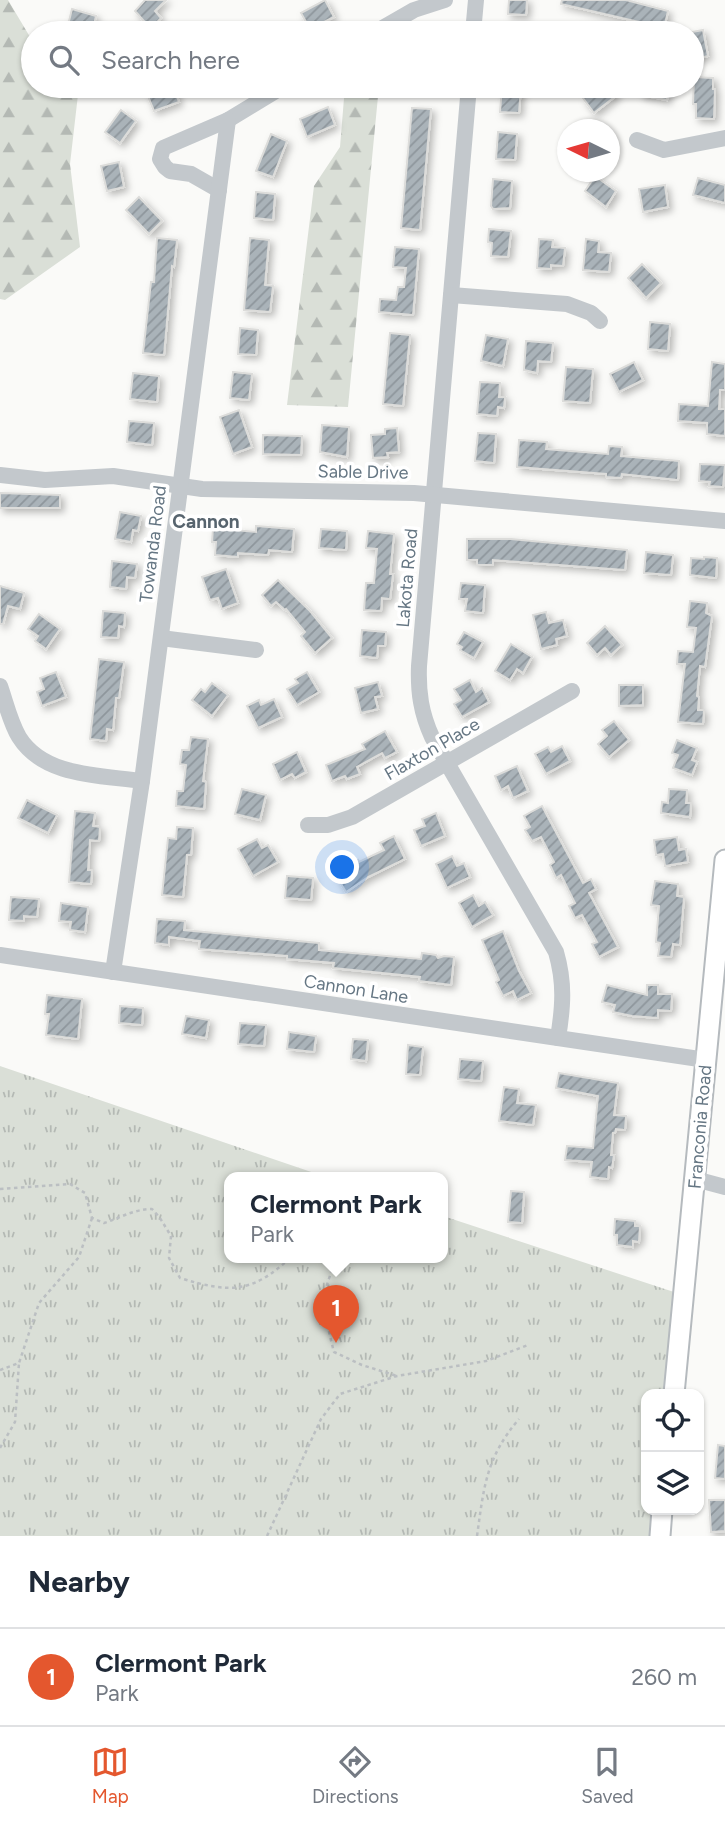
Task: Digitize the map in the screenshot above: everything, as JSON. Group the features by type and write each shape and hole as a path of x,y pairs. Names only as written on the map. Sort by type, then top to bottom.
{"main road":[{"name":"Franconia Road","path":"674,1389 725,860"},
{"path":"660,1536 662,1515"}],"street":[{"path":"395,21 414,10 445,0"},
{"path":"474,21 476,0"},
{"path":"219,190 191,174 164,167 160,159 161,152 168,144 228,120 264,98"},
{"name":"Lakota Road","path":"468,98 418,686 426,723 556,953 562,971 564,993 558,1038"},
{"name":"Towanda Road","path":"113,972 142,781 228,120"},
{"path":"637,140 664,149 725,138"},
{"path":"451,295 573,305 591,313 600,321"},
{"name":"Sable Drive","path":"0,475 45,480 113,476 202,489 433,494 725,521"},
{"path":"161,638 256,650"},
{"path":"0,686 19,736 34,754 47,763 68,770 142,781"},
{"name":"Flaxton Place","path":"308,825 328,825 352,817 572,691"},
{"name":"Cannon Lane","path":"0,955 706,1060"},
{"path":"695,1179 725,1187"}],"path":[{"path":"0,1189 71,1184 85,1194 92,1218 79,1257 39,1303 19,1363 15,1422 0,1448"},
{"path":"92,1218 104,1223 130,1212 152,1209 170,1236 169,1258 180,1278 203,1284 236,1289 272,1276 285,1263"},
{"path":"332,1263 333,1270 326,1289 327,1328 334,1352 362,1366 397,1376"},
{"path":"267,1536 321,1419 340,1394 397,1376 486,1360 528,1345"},
{"path":"0,1370 19,1363"},
{"path":"477,1536 492,1460 505,1436 520,1419"}],"green space":[{"path":"0,0 8,0 21,22 21,98 78,98 70,164 80,247 5,300 0,299"},
{"path":"344,98 378,98 348,407 287,405 314,186 340,147"},
{"path":"0,1066 311,1172 224,1172 224,1263 448,1263 448,1218 677,1293 667,1389 641,1389 641,1515 656,1515 654,1536 0,1536"}],"building":[{"path":"145,0 166,0 155,11 161,18 158,21 144,21 135,11"},
{"path":"325,0 334,17 326,21 306,21 301,13"},
{"path":"509,0 527,0 526,15 508,14"},
{"path":"562,0 626,0 668,11 666,21 635,21 561,4"},
{"path":"72,9 96,16 95,21 69,21"},
{"path":"704,35 708,56 704,57"},
{"path":"704,78 713,78 714,119 696,118 696,104 693,104 693,98 704,98"},
{"path":"149,98 178,98 179,102 154,111"},
{"path":"501,98 520,98 519,113 500,112"},
{"path":"583,98 613,98 594,113"},
{"path":"328,107 335,125 307,137 300,119"},
{"path":"412,108 431,109 420,230 401,228"},
{"path":"121,110 136,121 120,143 105,132"},
{"path":"498,132 517,134 515,160 496,159"},
{"path":"271,134 287,141 273,177 256,171"},
{"path":"119,162 124,187 107,191 101,166"},
{"path":"698,178 725,185 725,203 693,195"},
{"path":"493,179 512,181 510,208 493,209 491,206"},
{"path":"591,182 603,182 616,191 606,207 585,191"},
{"path":"665,185 668,207 643,212 639,189"},
{"path":"256,192 275,194 273,220 254,218"},
{"path":"139,197 162,221 149,234 126,210"},
{"path":"489,229 511,231 508,257 491,256"},
{"path":"157,238 177,240 164,355 143,353 151,282 154,282"},
{"path":"250,238 269,240 265,285 273,286 270,312 244,310"},
{"path":"539,239 553,240 552,247 565,248 563,266 537,268"},
{"path":"586,239 599,241 598,252 611,253 609,272 583,270"},
{"path":"395,247 419,249 413,315 379,312 380,299 396,300 398,287 404,287 406,268 393,267"},
{"path":"642,264 661,283 646,298 628,278"},
{"path":"650,322 670,324 668,351 648,349"},
{"path":"240,328 258,330 256,355 238,354"},
{"path":"390,333 410,335 403,406 383,404"},
{"path":"486,335 508,339 503,366 481,361"},
{"path":"526,341 553,343 551,362 538,361 537,373 524,370"},
{"path":"634,362 643,380 619,392 610,374"},
{"path":"712,362 725,364 725,390 720,390 719,409 725,409 725,436 707,434 707,423 678,421 679,404 708,406"},
{"path":"566,367 593,369 590,403 563,401"},
{"path":"233,372 252,374 249,400 230,398"},
{"path":"133,373 159,376 157,402 130,399"},
{"path":"480,382 500,383 499,397 505,397 504,408 498,407 497,416 477,414"},
{"path":"239,410 252,447 233,454 220,417"},
{"path":"129,421 154,423 152,445 127,442"},
{"path":"322,425 349,427 347,457 320,452"},
{"path":"397,428 399,452 387,453 388,457 373,458 371,435 385,434 385,429"},
{"path":"478,433 496,434 494,463 475,461"},
{"path":"263,435 302,436 301,455 263,454"},
{"path":"519,440 547,442 546,449 608,454 609,446 622,447 621,456 679,461 678,480 622,474 621,478 606,477 606,474 517,467"},
{"path":"700,464 725,465 723,487 709,486 710,482 699,481"},
{"path":"0,493 60,495 60,508 0,508"},
{"path":"120,512 141,516 138,531 133,530 131,542 115,539"},
{"path":"256,526 294,529 292,552 269,550 268,555 238,553 238,557 215,555 213,528 256,532"},
{"path":"321,529 347,531 346,550 319,548"},
{"path":"368,531 394,534 390,599 382,598 381,611 364,610 366,583 374,583 377,549 366,548"},
{"path":"467,539 511,539 627,550 625,570 493,560 493,565 477,565 477,560 467,560"},
{"path":"646,552 673,555 671,575 644,573"},
{"path":"691,558 717,558 716,578 690,575"},
{"path":"112,561 137,564 135,578 127,577 126,589 110,587"},
{"path":"226,569 238,603 222,609 218,598 210,600 202,577"},
{"path":"278,580 310,611 332,638 315,653 301,636 305,632 286,609 276,602 271,606 262,595"},
{"path":"461,583 485,585 483,613 465,611 467,599 459,599"},
{"path":"0,586 24,593 20,609 8,606 3,624 0,624"},
{"path":"690,601 707,603 706,613 712,616 705,667 700,666 697,696 698,710 704,710 703,724 678,722 685,664 677,664 678,651 693,652 696,628 687,627"},
{"path":"103,611 125,613 124,627 119,626 118,638 101,637"},
{"path":"546,612 549,623 563,620 567,636 556,639 557,645 541,649 533,615"},
{"path":"39,614 60,629 46,649 35,641 38,636 28,629"},
{"path":"605,626 622,645 611,655 605,648 597,655 587,643"},
{"path":"362,630 386,632 385,646 378,646 377,658 360,656"},
{"path":"464,632 483,642 474,658 460,650 462,647 457,644"},
{"path":"511,644 532,657 523,673 517,669 510,680 495,671"},
{"path":"99,659 124,662 119,698 116,698 113,730 107,729 106,741 90,739"},
{"path":"56,672 66,697 42,706 37,692 44,689 40,678"},
{"path":"307,672 319,692 297,705 287,689 298,683 295,679"},
{"path":"470,680 476,692 482,688 489,702 462,717 454,704 461,700 454,689"},
{"path":"378,682 382,696 375,697 378,709 361,713 355,688"},
{"path":"212,683 228,695 212,716 192,700 201,689 205,692"},
{"path":"619,685 643,685 643,705 619,706"},
{"path":"274,699 282,717 258,728 247,706 259,700 261,705"},
{"path":"614,721 629,740 609,757 598,744 607,736 602,730"},
{"path":"385,731 397,752 385,758 382,753 357,767 360,774 332,781 326,765 365,749 362,744"},
{"path":"191,737 208,739 203,781 206,782 204,809 176,806 177,791 183,791 186,765 180,764 182,750 189,750"},
{"path":"677,740 697,748 692,760 697,762 692,775 673,768 678,755 672,753"},
{"path":"562,746 570,761 546,774 535,754 548,747 551,752"},
{"path":"297,752 306,772 295,778 292,774 280,780 273,764"},
{"path":"517,766 528,791 513,798 508,786 501,790 495,776"},
{"path":"242,789 266,795 260,820 235,814"},
{"path":"669,789 687,790 686,803 691,803 690,817 661,813 662,802 668,803"},
{"path":"27,800 57,815 48,833 18,818"},
{"path":"542,806 583,883 591,879 596,889 589,893 618,947 599,957 592,944 597,942 582,915 575,918 569,906 575,903 561,875 556,878 550,865 554,862 541,837 532,841 525,830 530,827 524,816"},
{"path":"75,811 95,813 93,826 100,827 99,841 90,840 88,870 92,870 91,884 69,882"},
{"path":"436,813 445,836 421,846 414,830 425,826 422,819"},
{"path":"177,827 193,828 183,897 162,895 168,838 176,839"},
{"path":"394,836 405,859 368,877 346,892 335,874 358,860 359,862 384,850 380,843"},
{"path":"677,837 679,850 686,849 688,862 665,866 663,854 656,855 654,840"},
{"path":"257,839 262,848 268,845 278,862 253,876 238,849"},
{"path":"452,856 457,866 464,863 470,877 447,888 436,864"},
{"path":"287,876 313,878 311,900 285,898"},
{"path":"655,881 678,884 677,896 684,897 680,945 673,944 671,957 658,956 660,943 656,942 659,906 651,905"},
{"path":"473,895 479,906 485,902 493,915 472,927 459,903"},
{"path":"11,897 39,899 37,917 24,916 24,921 9,920"},
{"path":"61,903 88,907 85,932 70,930 71,922 59,921"},
{"path":"157,919 185,921 184,930 319,943 319,950 421,959 422,953 436,955 438,958 454,957 451,985 419,981 420,977 333,968 334,963 287,959 287,956 199,949 200,941 169,937 169,945 155,943"},
{"path":"503,931 531,993 517,1000 513,991 503,996 482,940"},
{"path":"607,985 647,995 647,985 658,985 658,994 672,994 671,1011 658,1010 658,1018 613,1012 615,1005 602,1002"},
{"path":"47,995 82,999 78,1039 46,1035 49,1014 45,1014"},
{"path":"120,1006 143,1008 142,1025 119,1023"},
{"path":"186,1016 209,1020 206,1038 182,1034"},
{"path":"240,1023 266,1025 264,1046 238,1044"},
{"path":"289,1032 316,1036 314,1052 287,1049"},
{"path":"353,1039 368,1040 366,1061 351,1059"},
{"path":"408,1045 423,1047 420,1075 406,1074"},
{"path":"460,1059 483,1061 481,1081 458,1079"},
{"path":"559,1073 618,1083 614,1115 626,1116 625,1130 616,1129 613,1133 611,1155 614,1155 608,1179 590,1177 592,1162 565,1160 567,1146 593,1148 598,1096 556,1088"},
{"path":"504,1087 519,1089 517,1103 536,1105 533,1125 499,1121"},
{"path":"511,1191 524,1192 522,1223 508,1222"},
{"path":"615,1219 635,1221 635,1226 640,1226 639,1242 633,1241 633,1247 617,1245 617,1235 614,1235"},
{"path":"718,1445 725,1446 725,1479 715,1478"},
{"path":"709,1500 725,1500 725,1531 711,1532"}],"place":[{"name":"Clermont Park","path":"336,1343"}],"district":[{"name":"Cannon","path":"206,521"}]}
